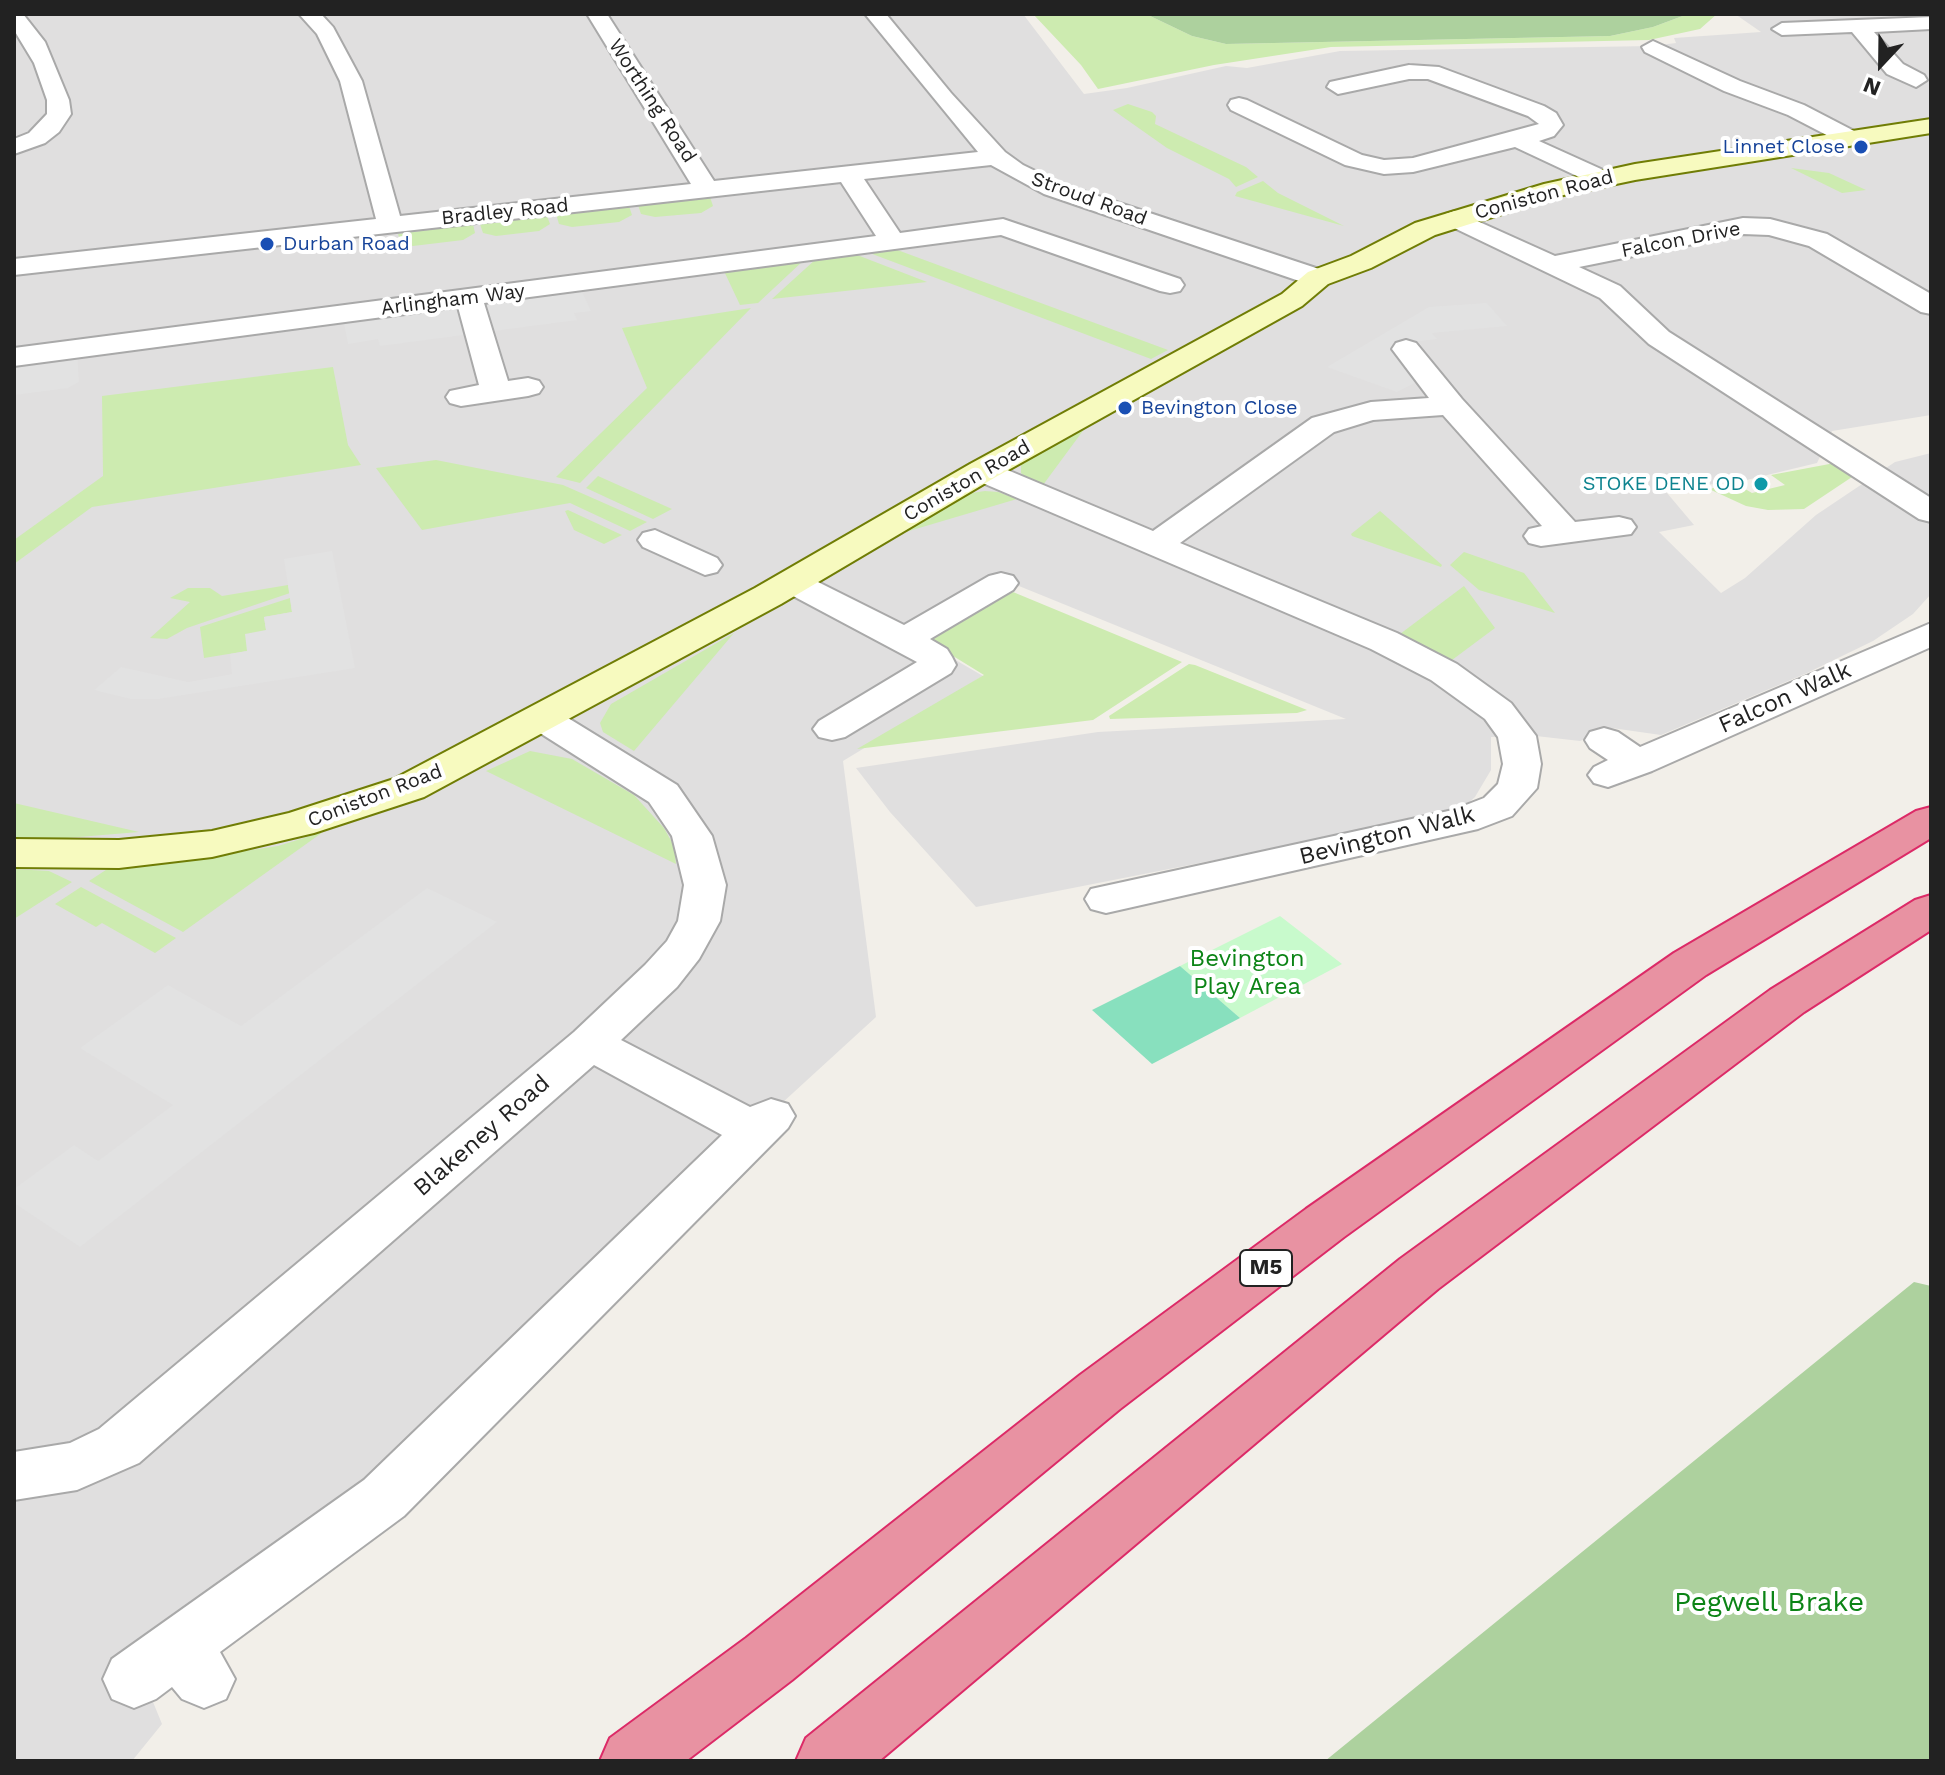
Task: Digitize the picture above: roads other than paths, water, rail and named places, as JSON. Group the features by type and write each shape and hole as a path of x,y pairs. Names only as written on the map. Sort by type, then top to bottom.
{"highway":[{"name":"M5","path":"633,1761 769,1659 1100,1392 1325,1223 1690,964 1931,820"},
{"path":"829,1761 1419,1274 1787,1001 1931,910"}],"street":[{"path":"309,14 326,31 351,81 390,225"},
{"name":"Worthing Road","path":"597,14 707,189"},
{"name":"Stroud Road","path":"875,14 943,98 996,157 1014,170 1053,189 1318,278"},
{"path":"14,16 45,63 58,100 59,114 51,127 37,138 14,147"},
{"path":"1782,29 1931,23"},
{"path":"1857,25 1908,76 1873,74"},
{"path":"1661,56 1796,110 1848,137"},
{"path":"1449,77 1490,66"},
{"path":"1263,98 1230,107 1354,160 1384,167 1413,165 1518,140 1546,131 1551,125 1548,118 1449,77 1409,72 1338,87"},
{"name":"Coniston Road","path":"14,853 52,855 164,850 212,844 299,824 409,788 792,582 982,471 1292,300 1318,278 1361,262 1425,229 1603,179 1716,157 1931,126"},
{"path":"1518,140 1603,179"},
{"name":"Bradley Road","path":"14,267 996,157"},
{"path":"848,173 893,242"},
{"name":"Falcon Drive","path":"1455,219 1610,292 1659,338 1806,442 1869,469 1931,512"},
{"name":"Falcon Drive","path":"1556,264 1743,226 1770,227 1818,240 1931,306"},
{"name":"Arlingham Way","path":"14,357 1003,227 1167,286"},
{"path":"469,298 496,392"},
{"path":"1402,358 1451,405 1551,535 1619,527"},
{"path":"461,397 528,387"},
{"path":"982,471 1155,545 1323,425 1371,411 1451,405"},
{"path":"655,540 705,565"},
{"name":"Bevington Walk","path":"1106,899 1155,905 1464,820 1498,807 1517,788 1522,764 1517,736 1498,711 1444,672 1384,641 1155,545"},
{"path":"792,582 905,639 934,657 938,665 832,729"},
{"path":"905,639 1001,583"},
{"name":"Falcon Walk","path":"1617,759 1931,634"},
{"name":"Blakeney Road","path":"14,1476 77,1466 119,1446 590,1043 661,976 684,949 699,921 705,885 692,836 663,794 542,718"},
{"path":"172,1669 384,1498 763,1123 590,1043"}],"place":[{"name":"Linnet Close","path":"1861,147"},
{"name":"Durban Road","path":"267,244"},
{"name":"Bevington Close","path":"1125,408"},
{"name":"STOKE DENE OD","path":"1761,484"}],"park label":[{"name":"Bevington Play Area","path":"1247,973"},
{"name":"Pegwell Brake","path":"1769,1603"}]}
